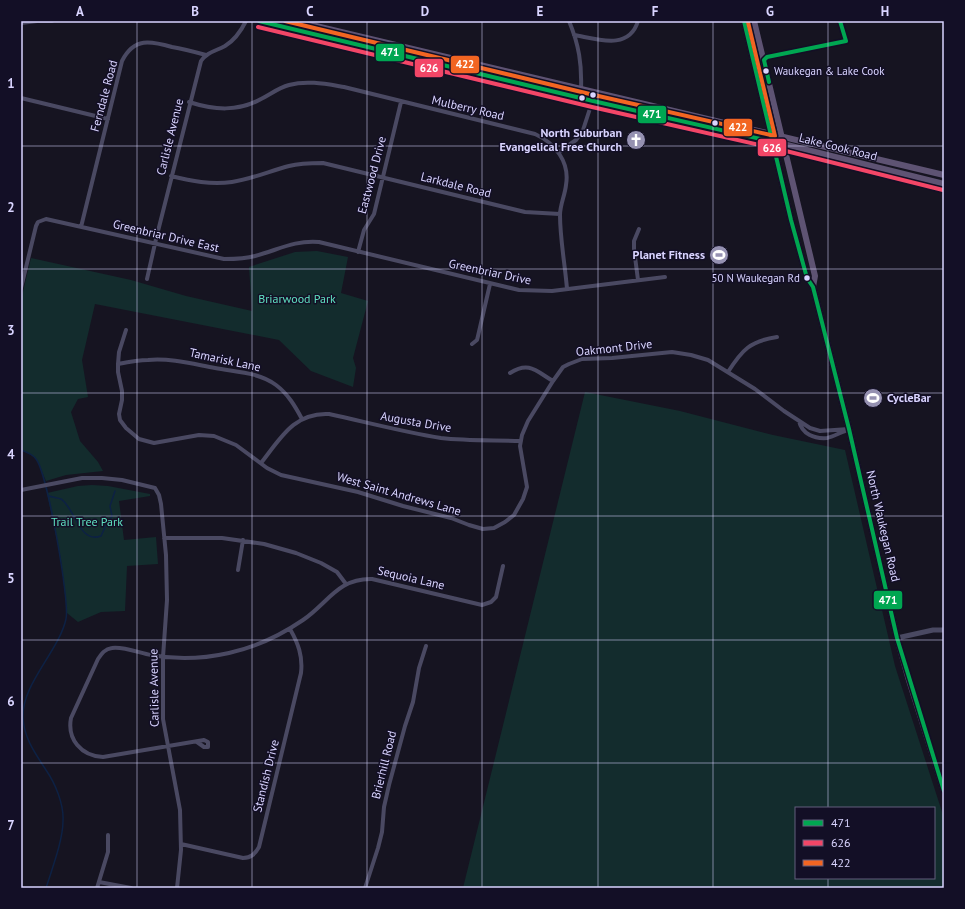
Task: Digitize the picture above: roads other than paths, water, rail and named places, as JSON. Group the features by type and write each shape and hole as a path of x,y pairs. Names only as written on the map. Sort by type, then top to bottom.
{"main road":[{"name":"Lake Cook Road","path":"259,21 593,101 783,144 944,184"},
{"name":"Lake Cook Road","path":"295,21 944,175"},
{"name":"North Waukegan Road","path":"744,21 791,220 807,278 813,286 849,429 908,677 944,791"},
{"name":"North Waukegan Road","path":"754,21 815,276 813,286"}],"street":[{"path":"21,23 52,21"},
{"path":"206,55 226,45 235,38 246,21"},
{"path":"569,21 581,62 581,90"},
{"path":"574,35 612,41 621,40 631,34 638,21"},
{"name":"Ferndale Road","path":"81,226 122,61 126,54 131,48 139,44 151,42 206,55"},
{"name":"Carlisle Avenue","path":"147,279 154,244 198,68 206,55"},
{"name":"Mulberry Road","path":"190,102 216,109 240,107 262,99 280,88 290,85 304,83 332,85 535,134 551,143 559,152"},
{"path":"567,288 560,214 566,181 565,166 559,152 576,140 583,130 595,93"},
{"path":"21,98 108,119"},
{"name":"Eastwood Drive","path":"358,252 364,230 374,214 401,102"},
{"name":"Larkdale Road","path":"171,176 200,182 231,182 246,179 290,165 323,163 525,212 560,214"},
{"name":"Greenbriar Drive East","path":"21,288 32,237 38,222 46,219 224,259 241,259 256,256 296,243 314,242 337,247"},
{"path":"638,280 634,241 639,229"},
{"name":"Greenbriar Drive","path":"337,247 518,290 552,291 665,277"},
{"path":"472,344 477,340 490,284"},
{"name":"West Saint Andrews Lane","path":"126,330 119,352 118,364 122,391 120,420 126,428 139,439 154,443 199,435 214,436 236,445 273,471 285,476 351,490 403,506 450,518 476,528 489,529 505,522"},
{"path":"728,372 741,353 749,346 760,340 777,337"},
{"name":"Oakmont Drive","path":"505,522 514,515 524,499 527,486 520,446 522,434 528,421 563,368 582,359 612,358 672,352 703,358 755,389 810,428 820,431 849,429"},
{"name":"Tamarisk Lane","path":"118,364 149,360 168,360 255,375 271,382 281,390 294,404 302,419"},
{"path":"510,373 523,366 536,370 553,381"},
{"name":"Augusta Drive","path":"302,419 314,414 329,414 404,432 442,438 521,441"},
{"path":"261,463 286,431 302,419"},
{"name":"Oakmont Drive","path":"799,421 800,428 806,433 822,438 828,438 849,429"},
{"name":"Carlisle Avenue","path":"21,490 82,478 102,478 122,480 155,488 159,495 164,538 167,600 163,657 163,719 167,747 180,810 181,844 177,888"},
{"path":"164,538 222,538 243,540 281,549 321,563 337,572 346,584"},
{"path":"238,570 243,540"},
{"name":"Sequoia Lane","path":"167,747 103,758 95,757 80,749 74,740 69,726 71,718 96,663 103,652 113,647 163,657 184,659 207,658 249,648 290,628 310,615 341,587 362,579 372,579 479,605 488,603 495,599 503,566"},
{"name":"Standish Drive","path":"181,844 243,858 250,857 256,852 261,839 301,672 302,665 299,646 290,628"},
{"path":"898,638 933,630 944,630"},
{"name":"Brierhill Road","path":"364,888 378,848 389,785 415,694 419,668 426,646"},
{"path":"167,747 197,742"},
{"path":"97,888 108,852 108,836"},
{"path":"99,882 130,888"}],"waterway":[{"path":"21,450 35,457 41,469 57,537 65,588 66,619 56,643 28,693 24,706 23,718 25,732 34,751 53,781 63,814 63,829 46,888"},
{"path":"49,496 61,499 66,504 82,530 87,535 94,537 101,536 112,516 110,506 115,491"}],"place":[{"name":"Waukegan & Lake Cook","path":"766,71"},
{"name":"North Suburban Evangelical Free Church","path":"636,140"},
{"name":"Planet Fitness","path":"719,255"},
{"name":"50 N Waukegan Rd","path":"807,278"},
{"name":"CycleBar","path":"873,398"}],"park label":[{"name":"Briarwood Park","path":"297,299"},
{"name":"Trail Tree Park","path":"87,522"}]}
